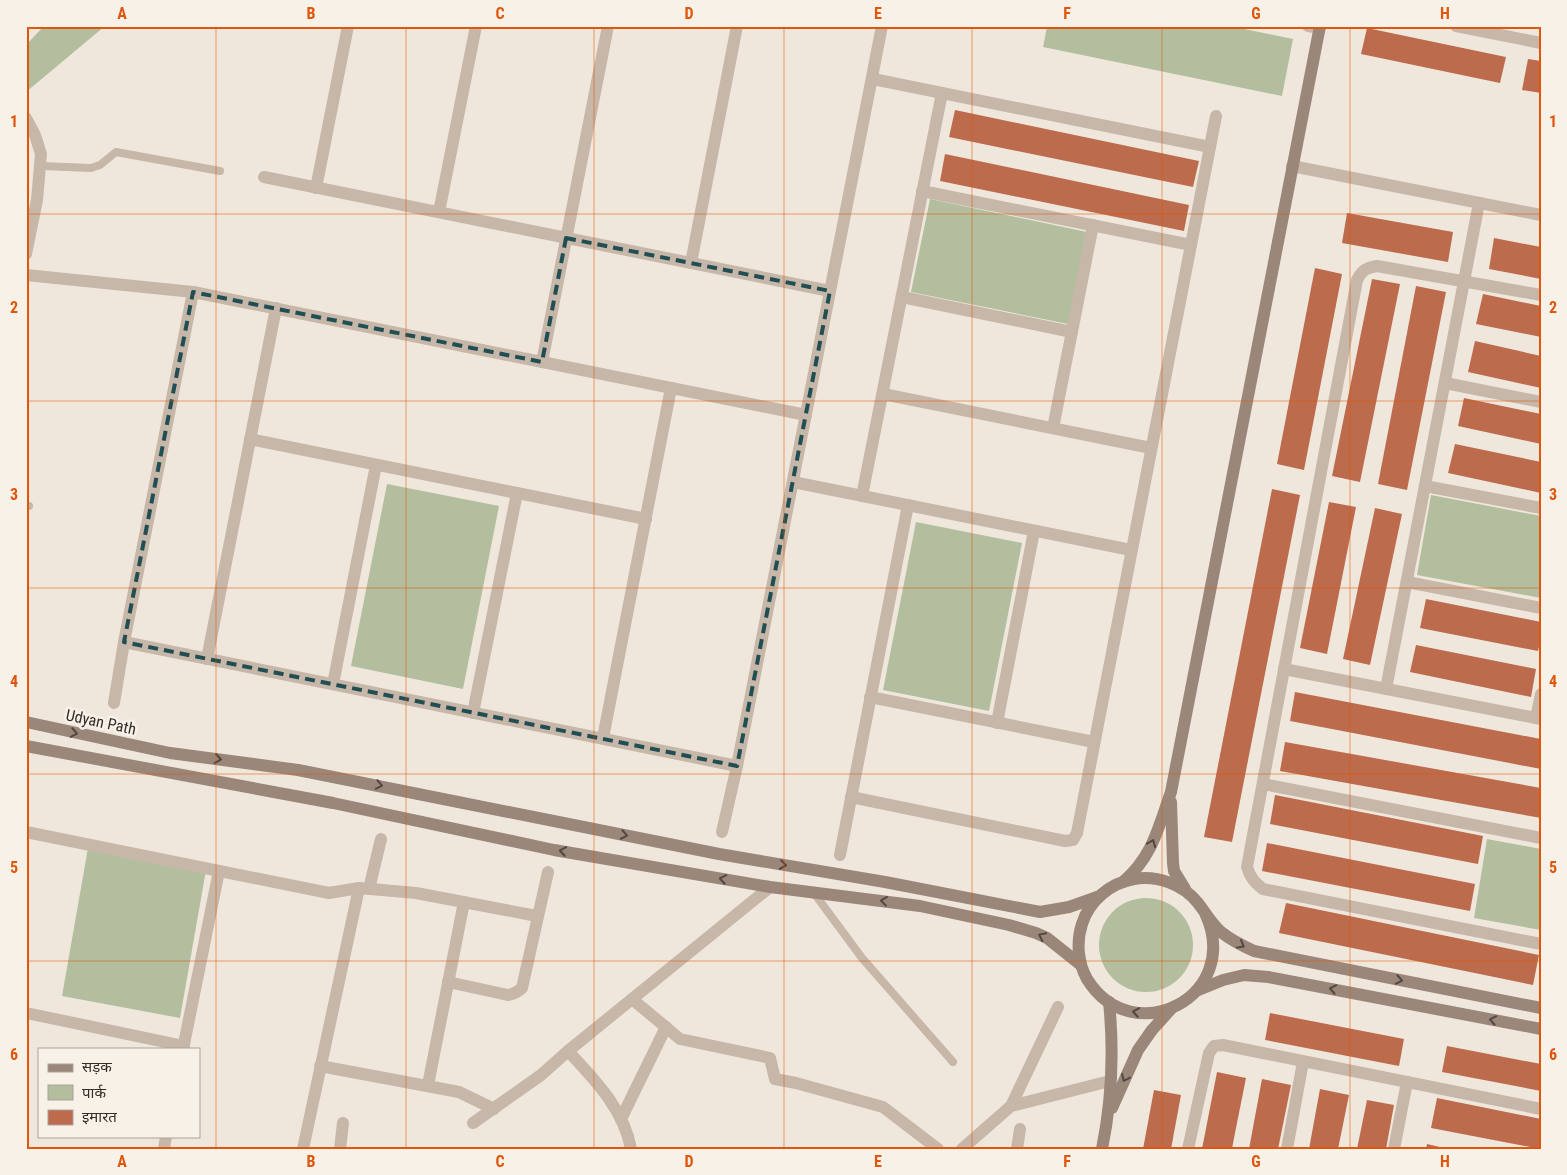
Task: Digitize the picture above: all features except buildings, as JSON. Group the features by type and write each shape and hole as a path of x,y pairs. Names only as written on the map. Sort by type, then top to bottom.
{"main road":[{"path":"1123,882 1136,871 1146,857 1171,792 1292,166 1316,27"},
{"name":"Udyan Path","path":"26,722 170,753 307,771 719,854 885,882 1040,912 1069,906 1100,896"},
{"path":"26,746 333,804 554,850 770,887 920,906 1009,925 1046,938 1081,965"},
{"path":"1171,792 1174,871 1186,891"},
{"path":"1541,1008 1254,951 1221,932 1197,901 1186,891 1167,881 1156,878 1140,878 1123,882 1100,896 1092,904 1082,923 1078,944 1081,965 1092,986 1109,1002 1123,1009 1139,1013 1155,1013 1171,1009 1184,1002 1196,992 1233,977 1244,975 1268,977 1541,1029"},
{"path":"1196,992 1209,971 1214,948 1212,930 1205,913"},
{"path":"1102,1149 1108,1117 1110,1081 1112,1030 1109,1002"},
{"path":"1108,1117 1138,1050 1152,1030 1171,1009"}],"street":[{"path":"316,188 348,26"},
{"path":"439,212 476,26"},
{"path":"542,362 608,26"},
{"path":"691,263 737,26"},
{"path":"722,832 737,766 882,26"},
{"path":"1456,26 1506,31 1541,43"},
{"path":"872,79 1210,147"},
{"path":"862,496 942,93"},
{"path":"851,797 1065,841 1072,840 1077,833 1216,116"},
{"path":"26,118 35,135 41,154 37,200 29,230 26,254"},
{"path":"1292,166 1541,215"},
{"path":"264,177 830,291"},
{"path":"922,191 1191,245"},
{"path":"1386,689 1479,203"},
{"path":"1053,428 1093,225"},
{"path":"1541,296 1464,280 1377,266 1368,267 1361,272 1355,290 1247,866 1249,875 1254,883 1263,889 1541,944"},
{"path":"26,275 193,292 806,415"},
{"path":"114,702 124,642 193,292"},
{"path":"902,297 1072,332"},
{"path":"207,659 276,308"},
{"path":"1445,383 1541,402"},
{"path":"603,738 671,388"},
{"path":"883,394 1151,448"},
{"path":"250,440 646,519"},
{"path":"333,684 376,465"},
{"path":"793,482 1131,550"},
{"path":"1425,486 1541,508"},
{"path":"473,713 517,493"},
{"path":"840,855 908,505"},
{"path":"997,723 1034,531"},
{"path":"1407,582 1541,608"},
{"path":"124,642 737,766"},
{"path":"1284,669 1538,719 1541,694"},
{"path":"870,697 1094,742"},
{"path":"1262,784 1541,838"},
{"path":"26,832 329,893 364,889 416,894 537,916"},
{"path":"303,1149 320,1066 364,889 381,839"},
{"path":"26,1014 184,1048 219,872"},
{"path":"448,982 508,995 514,994 522,988 548,872"},
{"path":"474,1124 541,1076 568,1051 770,887"},
{"path":"428,1085 464,902"},
{"path":"632,999 680,1039 770,1058 775,1079 883,1107 938,1149"},
{"path":"962,1149 1011,1106 1058,1007"},
{"path":"621,1119 666,1027"},
{"path":"1188,1149 1209,1053 1214,1046 1223,1045 1541,1109"},
{"path":"568,1051 604,1091 621,1119 627,1132 631,1149"},
{"path":"1287,1149 1304,1062"},
{"path":"320,1066 459,1092 494,1109"},
{"path":"1011,1106 1110,1081"},
{"path":"1394,1149 1407,1082"},
{"path":"340,1149 344,1123"},
{"path":"1017,1149 1020,1129"}],"lane":[{"path":"41,166 91,168 116,152 220,171"},
{"path":"814,893 862,958 953,1062"}],"highlighted area":[{"path":"566,238 830,291 737,766 124,642 193,292 542,362"}],"green space":[{"path":"44,26 105,26 26,92 26,45"},
{"path":"1045,26 1230,26 1293,39 1282,96 1043,47 1047,27"},
{"path":"930,199 1087,232 1068,324 911,292"},
{"path":"387,484 499,506 463,689 351,666"},
{"path":"1431,495 1541,516 1541,598 1417,575"},
{"path":"916,522 1022,543 989,711 883,690"},
{"path":"1487,839 1541,849 1541,930 1474,918"},
{"path":"88,848 206,870 180,1018 62,996"},
{"path":"1146,898 1164,901 1179,912 1190,927 1193,945 1190,963 1179,978 1164,989 1146,992 1128,989 1113,978 1102,963 1099,945 1102,927 1113,912 1128,901"}]}
